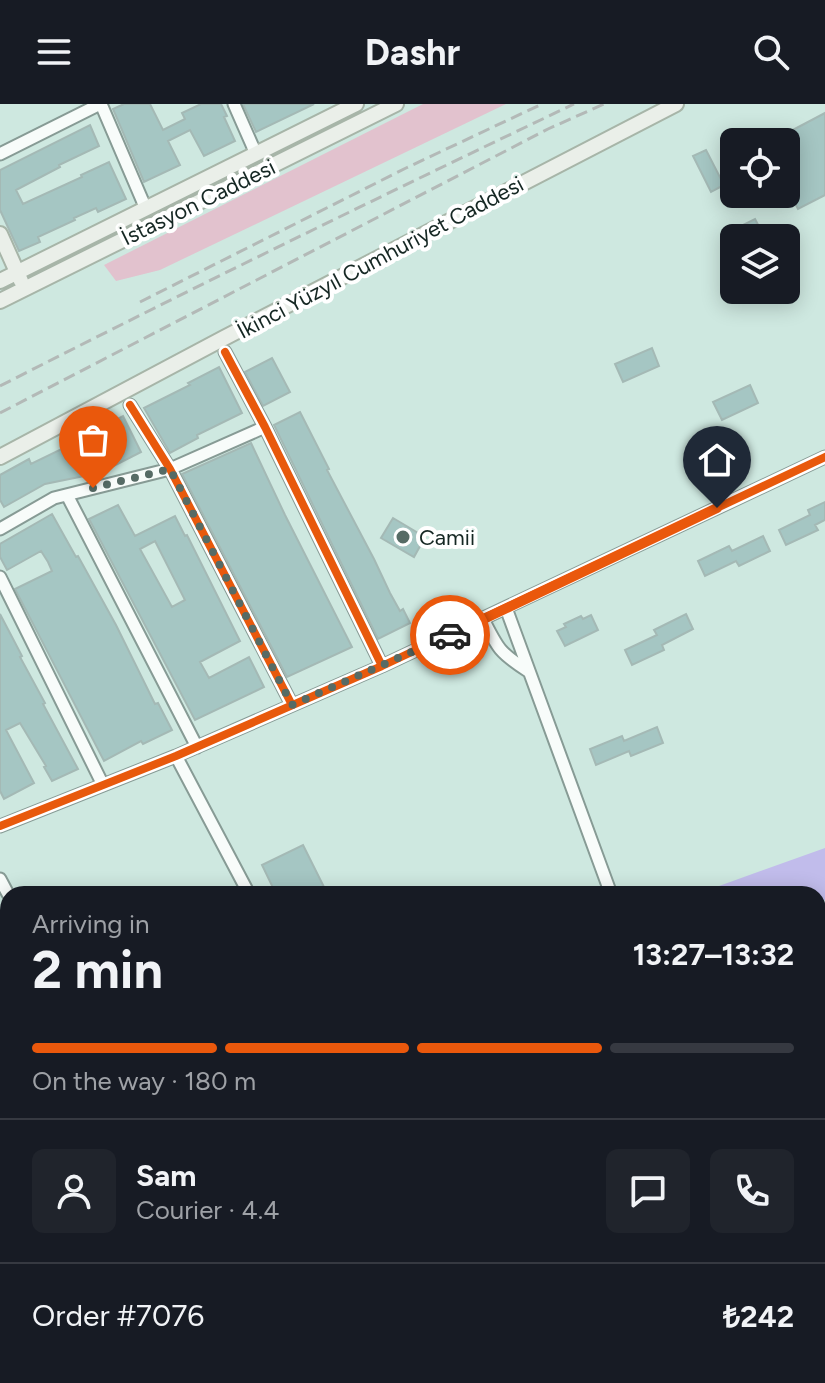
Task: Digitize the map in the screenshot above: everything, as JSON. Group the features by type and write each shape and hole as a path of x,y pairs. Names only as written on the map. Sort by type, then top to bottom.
{"main road":[{"name":"İstasyon Caddesi","path":"6,276 356,104"},
{"name":"İstasyon Caddesi","path":"12,295 396,104"},
{"name":"İkinci Yüzyıl Cumhuriyet Caddesi","path":"0,457 676,104"},
{"path":"0,234 12,295"}],"street":[{"path":"0,154 100,104 146,209"},
{"path":"234,104 256,154"},
{"path":"225,352 382,666"},
{"path":"130,405 170,469 292,705"},
{"path":"0,529 54,498 170,469 265,427"},
{"path":"0,811 3,825 197,747 382,666 825,457"},
{"path":"67,495 197,747"},
{"path":"0,577 103,785"},
{"path":"506,608 608,886"},
{"path":"483,619 501,652 529,672"},
{"path":"176,756 245,886"}],"shaded area":[{"path":"423,104 506,104 160,270 116,281 104,265"},
{"path":"825,848 825,886 719,886"}],"building":[{"path":"124,104 150,104 163,130 185,119 182,113 201,104 221,104 235,141 204,156 190,130 168,141 180,165 144,182 113,109"},
{"path":"243,104 314,104 256,132"},
{"path":"825,113 825,195 800,208 800,128 797,128"},
{"path":"90,125 99,146 16,190 23,204 109,162 126,199 98,212 96,208 74,218 38,237 40,242 19,251 0,210 0,170"},
{"path":"706,150 720,177 720,187 711,192 693,156"},
{"path":"652,348 659,366 623,382 615,364"},
{"path":"272,358 290,392 263,406 245,372"},
{"path":"219,367 242,413 197,435 198,438 170,453 144,408"},
{"path":"750,385 758,403 722,420 713,402"},
{"path":"300,412 390,593 410,623 378,639 274,425"},
{"path":"123,416 141,452 94,474 45,484 4,507 0,500 0,475 29,459 31,464 66,447 64,443 92,438 90,433"},
{"path":"251,443 352,647 287,677 182,474"},
{"path":"825,502 825,520 815,525 818,530 786,545 779,530 810,515 808,510"},
{"path":"118,505 135,536 175,516 240,641 200,662 209,678 249,657 264,687 195,720 89,519","holes":["155,541 185,600 172,607 140,549"]},
{"path":"52,514 172,730 143,744 141,741 104,761 15,589 52,571 48,562 41,551 7,570 0,557 0,544"},
{"name":"Camii","path":"393,518 425,537 414,557 381,538"},
{"path":"763,536 770,551 739,566 736,561 705,576 698,561 729,546 732,551"},
{"path":"0,614 78,769 52,781 20,723 6,730 34,783 4,799 0,791"},
{"path":"686,614 693,629 662,645 664,650 632,665 625,650 657,635 654,630"},
{"path":"591,615 598,630 565,646 557,631 581,616 583,619"},
{"path":"657,727 663,743 631,756 629,751 596,765 590,749 622,736 624,741"},
{"path":"303,845 324,886 272,886 262,865"}],"railway":[{"path":"140,302 406,168 542,104"},
{"path":"0,386 574,104"},
{"path":"0,413 548,129 604,104"}],"cycle path":[{"path":"225,352 382,666"},
{"path":"130,405 170,469 292,705"},
{"path":"0,826 176,756 382,666 825,457"}],"way so far":[{"path":"93,488 170,469 292,705 450,635"}],"place":[{"name":"Camii","path":"403,537"}],"route":[{"path":"450,635 717,508"}]}
